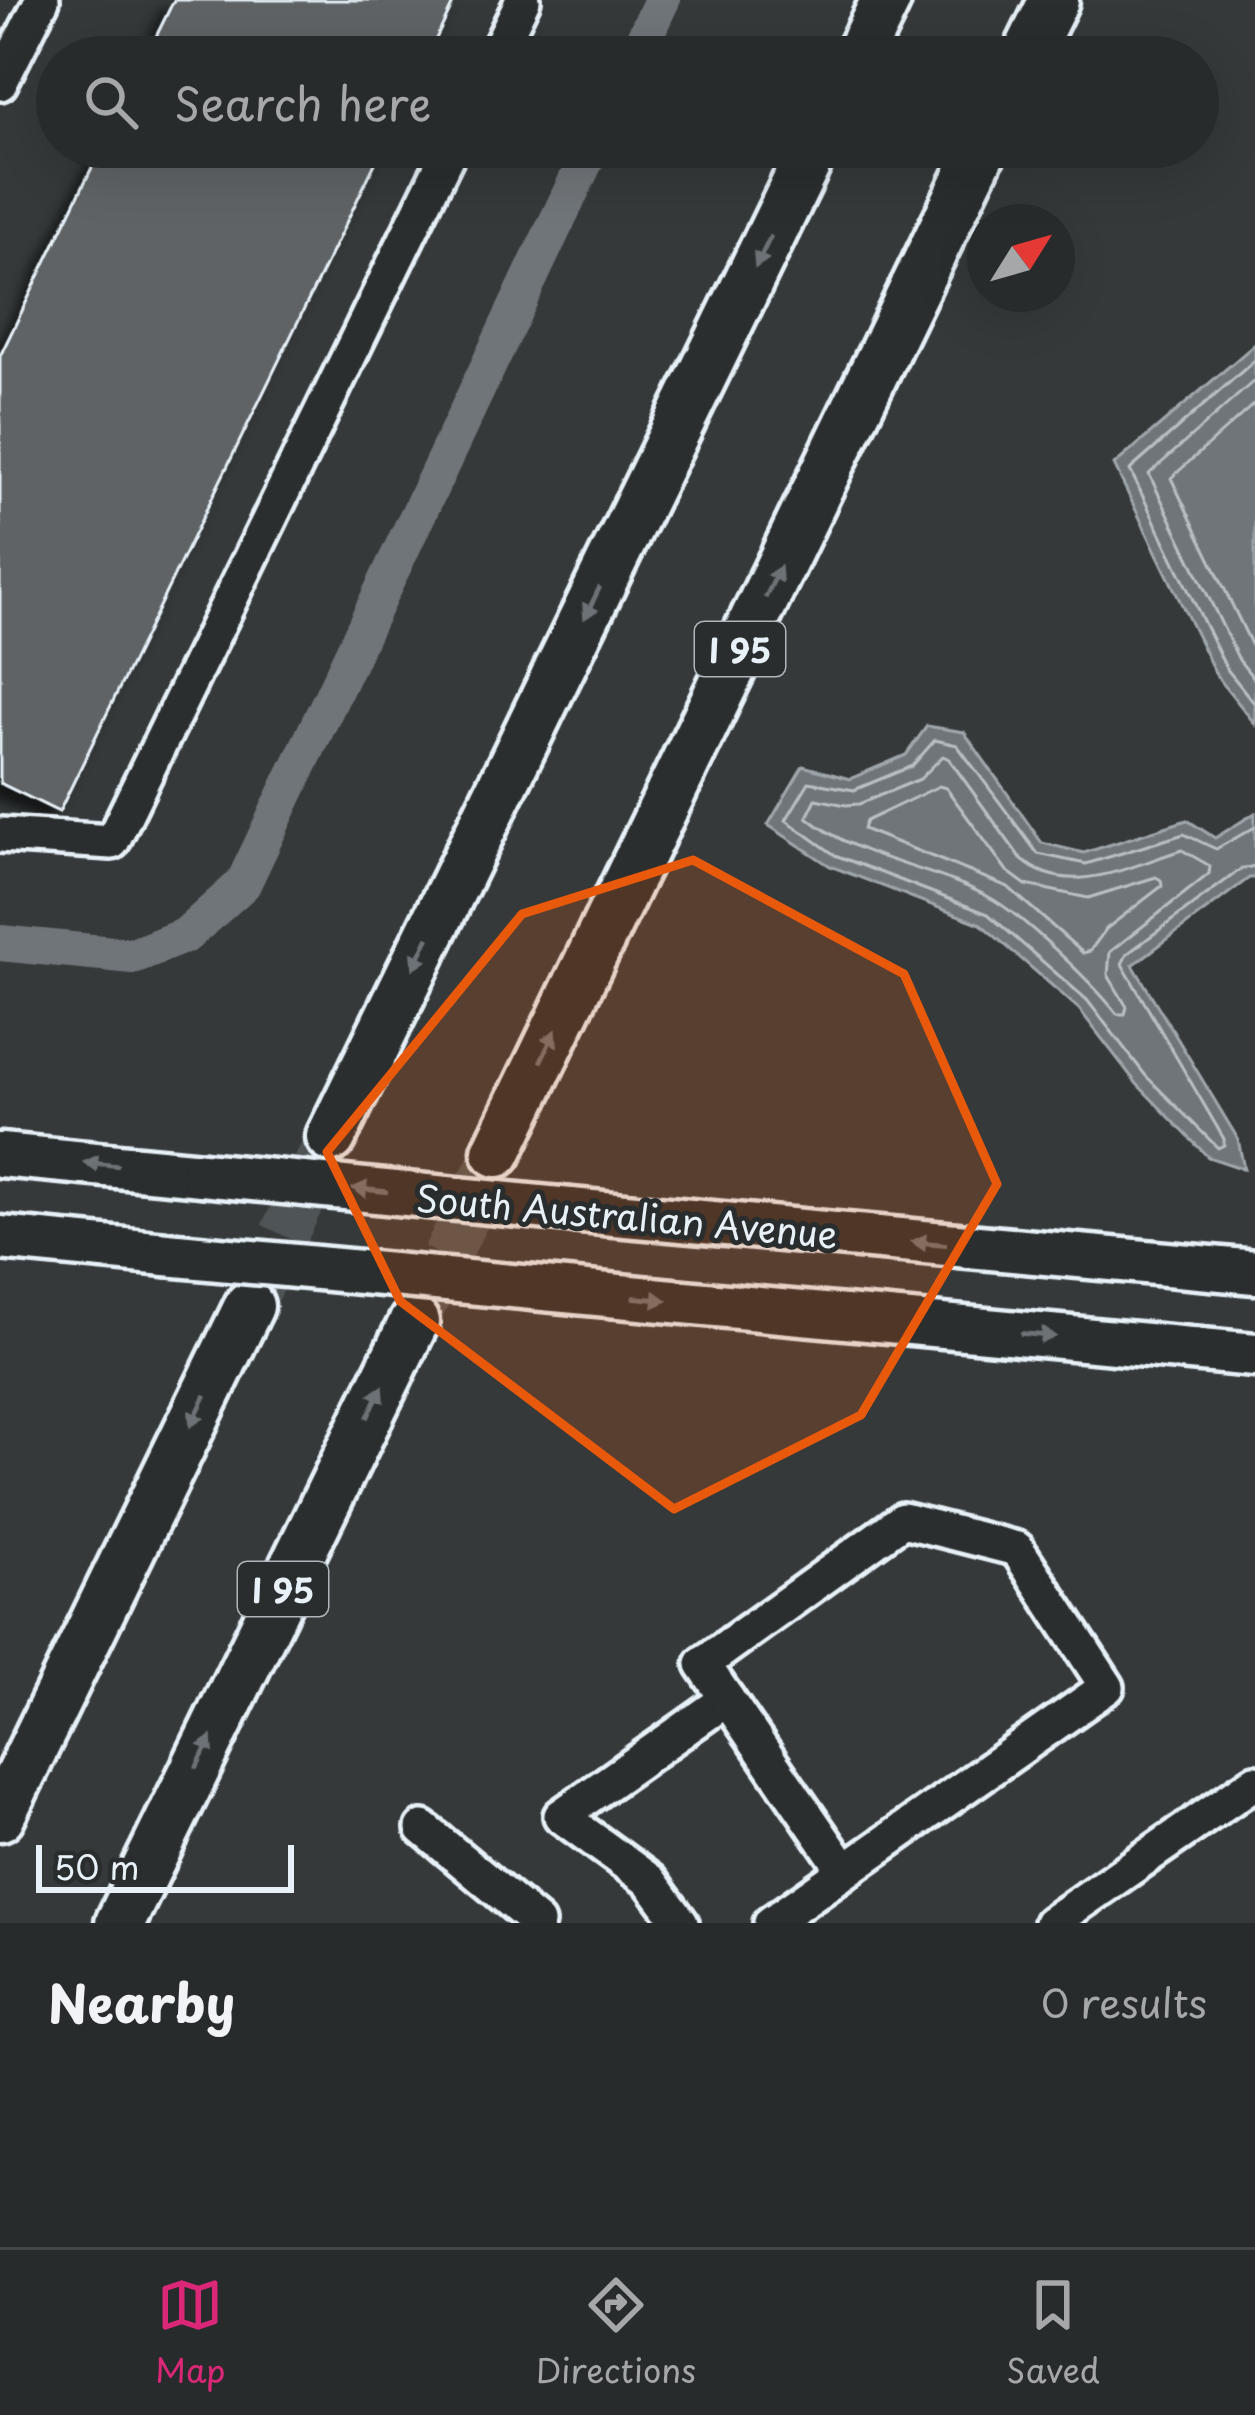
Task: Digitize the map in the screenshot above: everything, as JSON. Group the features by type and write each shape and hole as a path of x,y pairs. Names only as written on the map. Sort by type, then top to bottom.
{"highway":[{"path":"867,36 882,0"},
{"path":"1036,36 1054,0"},
{"path":"331,1137 804,168"},
{"name":"I 95","path":"497,1152 973,168"},
{"path":"0,1816 249,1306"},
{"name":"I 95","path":"120,1923 414,1322"},
{"path":"131,1923 152,1857"}],"main road":[{"name":"South Australian Avenue","path":"0,1154 1255,1273"},
{"path":"0,1238 1255,1355"}],"street":[{"path":"0,83 42,0"},
{"path":"505,36 523,0"},
{"path":"0,835 112,842 442,168"},
{"path":"771,1923 1107,1687 1017,1549 903,1520 703,1664 845,1871"},
{"path":"681,1923 650,1881 560,1816 727,1699"},
{"path":"1051,1923 1255,1782"},
{"path":"423,1828 537,1923"}],"highlighted area":[{"path":"693,860 904,974 997,1184 861,1415 674,1509 400,1301 327,1152 522,914"}],"water":[{"path":"1255,344 1255,724 1216,675 1114,465"},
{"path":"927,726 964,732 1042,843 1084,853 1187,820 1215,838 1255,813 1255,878 1133,965 1238,1139 1244,1169 1208,1157 1137,1084 1079,1009 981,924 830,866 768,825 803,766 850,779 906,755"}],"building":[{"path":"174,0 455,0 437,36 156,36"},
{"path":"92,168 373,168 59,812 0,783 0,356"}],"waterway":[{"path":"645,36 662,0"},
{"path":"0,943 133,956 186,935 243,884 582,168"}],"tunnel":[{"path":"252,1300 331,1137"},
{"path":"414,1322 497,1152"}]}
